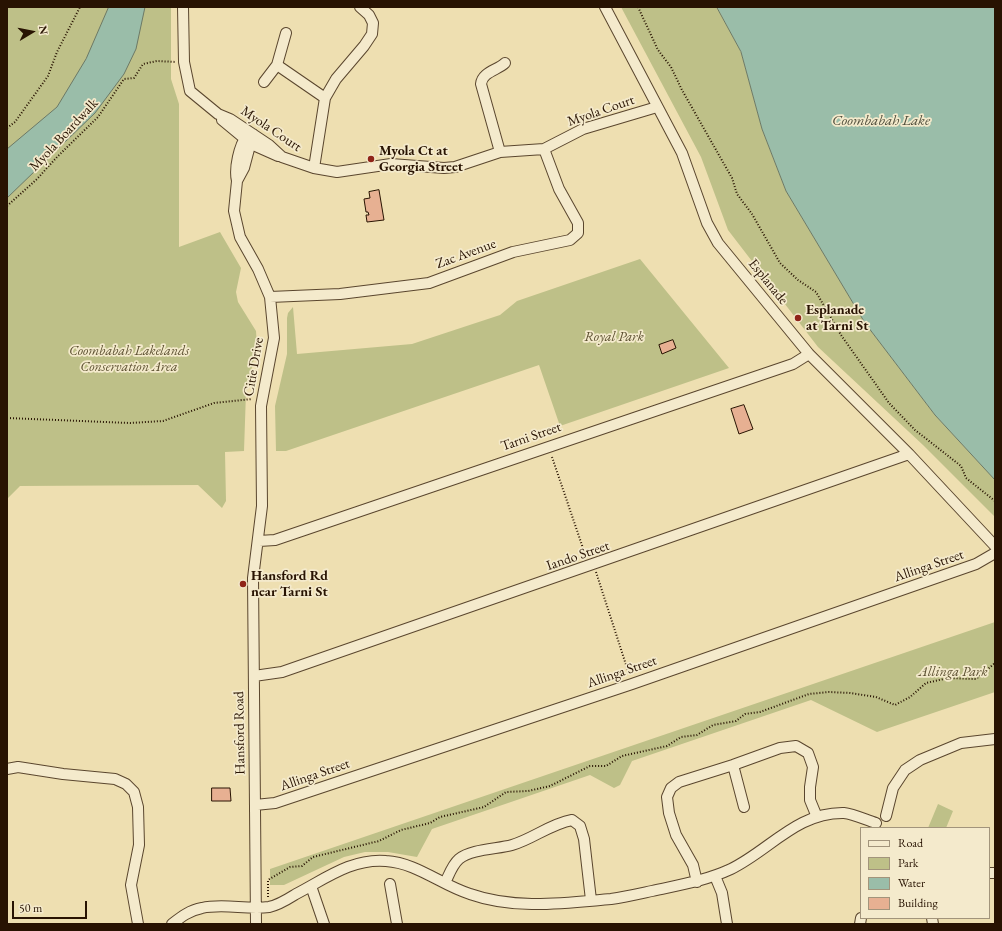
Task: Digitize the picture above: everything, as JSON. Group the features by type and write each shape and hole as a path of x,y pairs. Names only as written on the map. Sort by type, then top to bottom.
{"street":[{"name":"Myola Court","path":"183,7 185,32 184,62 190,91 218,114 221,120 282,157 314,168 337,172 391,164 449,168 464,165 500,152 544,149 583,129 657,107"},
{"path":"314,168 325,98 336,78 364,46 372,34 372,23 369,15 360,7"},
{"name":"Esplanade","path":"605,7 687,164 712,233 809,354 909,454 995,546"},
{"path":"264,82 276,65 286,33"},
{"path":"500,152 481,84 487,74 505,63"},
{"path":"276,65 325,98"},
{"name":"Citie Drive","path":"249,137 244,168 237,181 234,211 238,230 262,277 270,297 274,338 261,406 262,506 259,541"},
{"name":"Zac Avenue","path":"270,297 340,294 429,283 514,252 570,240 578,233 578,222 560,189 544,149"},
{"name":"Tarni Street","path":"259,541 275,540 793,364 809,354"},
{"name":"Iando Street","path":"254,676 282,672 592,566 909,454"},
{"name":"Hansford Road","path":"256,924 253,578 259,541"},
{"name":"Allinga Street","path":"255,805 275,803 632,684 976,564 995,553"},
{"path":"886,816 893,788 905,770 920,760 961,743 995,738"},
{"path":"697,882 693,865 676,835 669,813 667,797 671,788 679,782 780,748 796,746 808,753 813,767 810,800 817,816"},
{"path":"733,765 744,808"},
{"path":"7,769 18,767 63,774 115,778 126,784 134,792 138,807 139,845 131,885 138,924"},
{"path":"172,924 186,914 202,908 269,907 279,904 350,865 386,861 406,865 468,894 500,903 532,904 614,898 697,882 715,876 755,856 782,834 803,821 817,816 845,813 876,823"},
{"path":"445,883 454,865 460,858 470,854 513,845 560,823 572,820 580,826 584,839 591,900"},
{"path":"715,876 722,893 726,924"},
{"path":"390,884 397,924"},
{"path":"311,886 324,924"}],"path":[{"path":"7,128 15,122 48,76 57,52 80,7"},
{"path":"638,7 658,50 671,67 682,90 732,178 737,194 752,214 780,263 798,280 816,292 841,335 889,403 915,430 961,466 966,478 995,501"},
{"name":"Myola Boardwalk","path":"7,206 98,117 124,79 134,78 142,64 157,61 184,62"},
{"path":"7,418 130,423 163,420 214,403 252,399"},
{"path":"549,446 632,684"},
{"path":"269,907 268,880 290,867 302,866 313,857 379,841 401,830 430,823 440,817 484,807 506,792 528,791 550,786 590,766 606,766 622,756 667,746 681,737 697,735 713,725 736,721 745,714 760,712 809,694 829,692 850,693 876,697 895,705 910,697 926,684 948,678 976,679 995,663"}],"green space":[{"name":"Coombabah Lakelands Conservation Area","path":"7,7 171,7 171,79 179,104 179,247 220,232 241,268 236,292 238,302 256,331 257,346 246,392 244,451 225,452 226,501 222,508 198,485 20,486 7,499"},
{"path":"621,7 717,7 741,52 762,129 786,191 865,323 935,415 995,480 995,517 923,445 818,347 728,230 701,157"},
{"name":"Royal Park","path":"640,259 729,368 560,426 539,365 286,451 276,451 275,406 287,354 287,318 288,313 293,307 297,354 412,344 500,315 517,301"},
{"name":"Allinga Park","path":"995,622 995,692 877,732 811,700 632,761 620,785 614,788 590,775 432,829 417,857 388,852 365,852 344,857 284,885 270,885 270,869"},
{"path":"938,804 953,811 946,827 928,827"}],"water":[{"path":"109,7 145,7 136,49 124,74 95,113 7,198 7,149 57,107 86,59"},
{"name":"Coombabah Lake","path":"717,7 995,7 995,480 935,415 865,323 786,191 762,129 741,52"}],"building":[{"path":"379,190 384,220 367,222 366,215 369,215 368,212 366,212 364,199 370,198 369,192"},
{"path":"673,340 676,348 662,354 659,345"},
{"path":"744,405 753,429 739,434 731,409"},
{"path":"212,788 230,788 231,801 212,801"}],"place":[{"name":"Myola Ct at Georgia Street","path":"371,159"},
{"name":"Esplanade at Tarni St","path":"798,318"},
{"name":"Hansford Rd near Tarni St","path":"243,584"}]}
